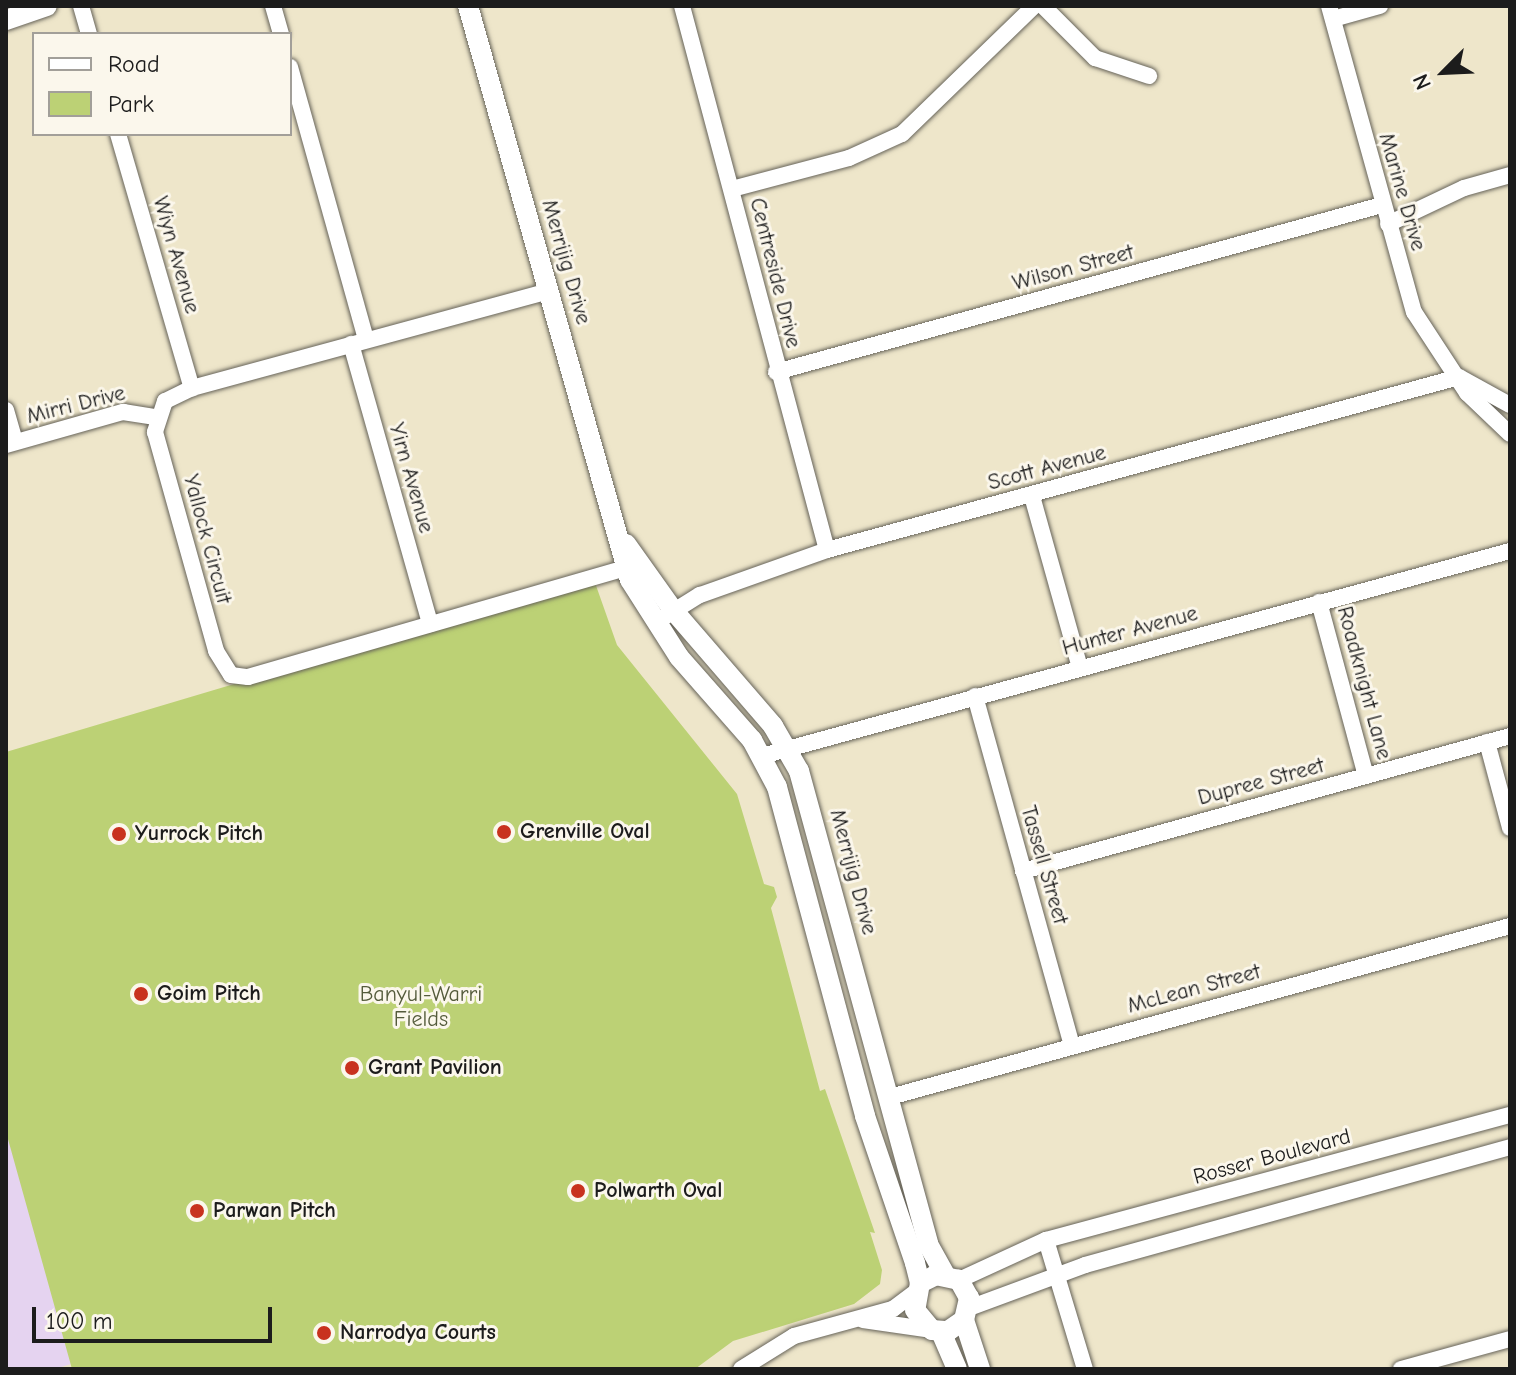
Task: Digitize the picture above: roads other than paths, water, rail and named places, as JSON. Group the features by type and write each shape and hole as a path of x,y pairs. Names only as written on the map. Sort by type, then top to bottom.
{"street":[{"path":"81,6 88,32"},
{"path":"273,6 280,32"},
{"name":"Merrijig Drive","path":"468,6 626,568 654,624 762,756 790,826 865,1116 918,1287 915,1310 936,1331 957,1369"},
{"name":"Centreside Drive","path":"682,6 732,189 776,372 827,550"},
{"path":"732,189 849,158 902,134 1034,6"},
{"path":"1043,6 1095,58 1149,76"},
{"path":"1331,12 1380,6"},
{"path":"6,20 38,8"},
{"name":"Marine Drive","path":"1331,12 1414,312 1480,409 1510,434"},
{"name":"Yirn Avenue","path":"292,75 430,624"},
{"name":"Wiyn Avenue","path":"119,136 192,388"},
{"path":"1388,224 1464,188 1510,175"},
{"name":"Wilson Street","path":"776,372 1382,205"},
{"path":"156,417 165,401 192,388 549,291"},
{"name":"Marine Drive","path":"1459,377 1510,405"},
{"name":"Scott Avenue","path":"654,624 700,595 827,550 1459,377"},
{"path":"6,410 11,444"},
{"name":"Mirri Drive","path":"11,444 123,412 156,417"},
{"name":"Yallock Circuit","path":"156,417 155,432 216,651 231,675 248,677 626,568"},
{"path":"1032,496 1080,668"},
{"name":"Merrijig Drive","path":"617,530 673,610 751,698 788,749 805,789 928,1244 952,1278 967,1314 980,1369"},
{"name":"Hunter Avenue","path":"762,756 1510,551"},
{"name":"Roadknight Lane","path":"1319,602 1366,776"},
{"name":"Tassell Street","path":"975,696 1072,1045"},
{"name":"Dupree Street","path":"1023,871 1510,736"},
{"path":"1487,742 1510,828"},
{"name":"McLean Street","path":"890,1097 1510,926"},
{"name":"Rosser Boulevard","path":"952,1278 1046,1240 1510,1115"},
{"path":"857,1319 936,1331 1058,1273 1510,1147"},
{"path":"1046,1240 1085,1369"},
{"path":"741,1369 794,1336 893,1309 918,1287 952,1278"},
{"path":"1401,1369 1510,1339"}],"place":[{"name":"Grenville Oval","path":"504,832"},
{"name":"Yurrock Pitch","path":"119,834"},
{"name":"Goim Pitch","path":"141,994"},
{"name":"Grant Pavilion","path":"352,1068"},
{"name":"Polwarth Oval","path":"578,1191"},
{"name":"Parwan Pitch","path":"197,1211"},
{"name":"Narrodya Courts","path":"324,1333"}],"park label":[{"name":"Banyul-Warri Fields","path":"421,1006"}]}
